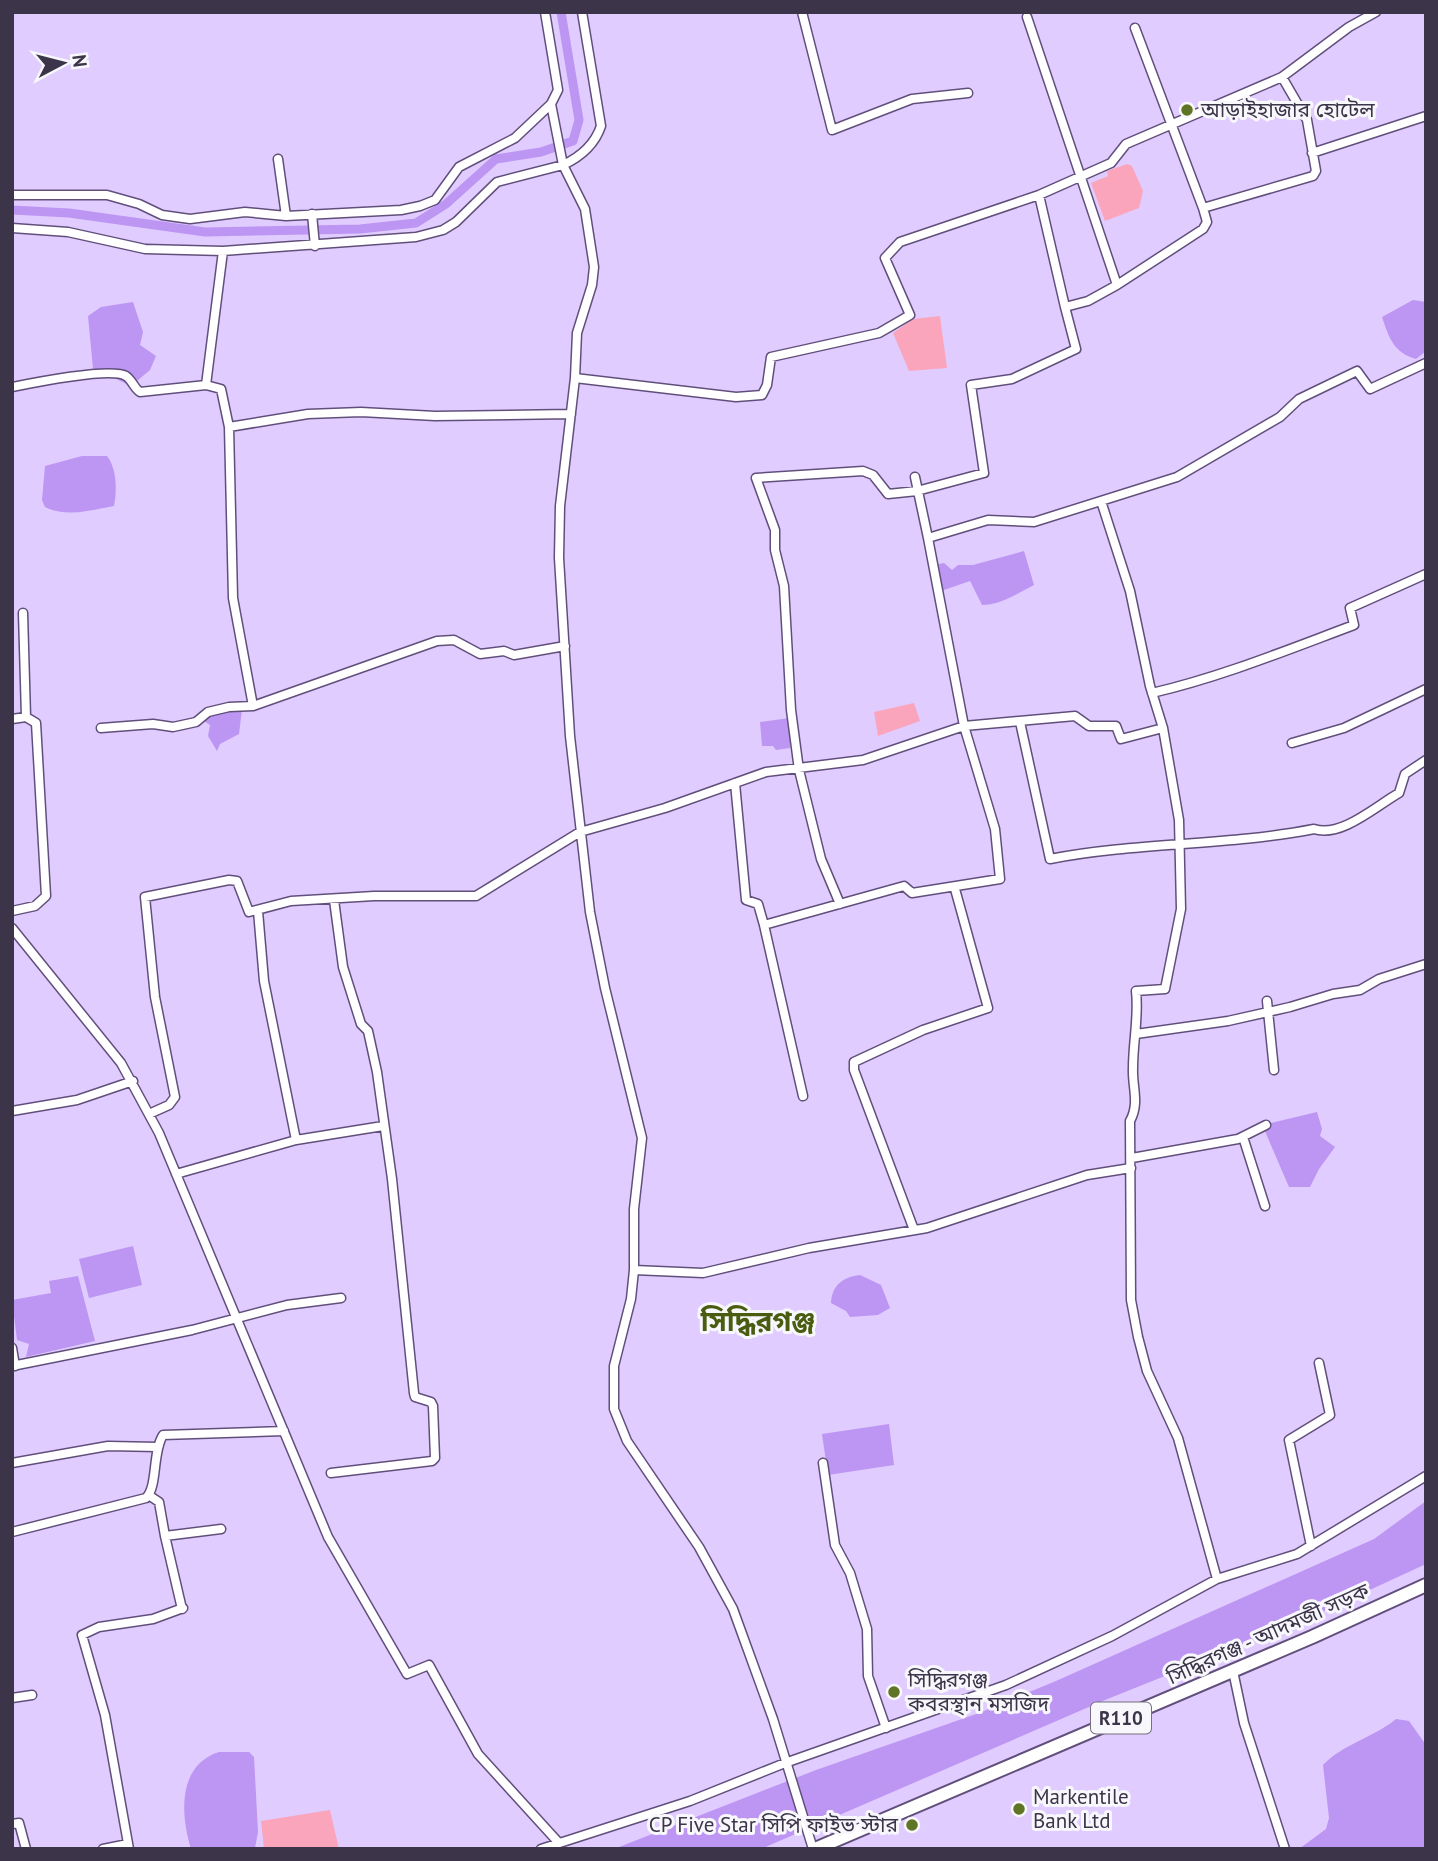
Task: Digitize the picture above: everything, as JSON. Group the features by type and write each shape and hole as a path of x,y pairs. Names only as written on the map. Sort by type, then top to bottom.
{"main road":[{"name":"সিদ্ধিরগঞ্জ - আদমজী সড়ক","path":"814,1849 839,1844 1426,1584"}],"street":[{"path":"12,195 107,195 139,204 162,215 190,219 245,212 312,216 401,210 435,200 458,167 515,138 551,108 558,90 545,12"},
{"path":"12,228 68,232 145,249 223,251 435,233 467,213 482,192 496,182 574,160 596,139 601,126 582,12"},
{"path":"802,12 832,130 912,99 968,93"},
{"path":"575,378 736,397 762,395 767,385 771,357 879,333 909,315 885,258 900,242 1039,195 1111,163 1126,144 1282,77 1349,27 1376,12"},
{"path":"1027,17 1117,285"},
{"path":"1065,307 1088,301 1117,285 1203,229 1206,222 1174,125 1135,29"},
{"path":"1203,208 1312,176 1316,171 1307,120 1282,77"},
{"path":"551,108 562,163 585,209 594,267 592,285 577,333 575,378 560,506 559,558 580,832 590,912 605,988 642,1126 634,1209 631,1299 614,1366 611,1391 618,1424 699,1547 733,1609 747,1641 814,1849"},
{"path":"1312,153 1426,117"},
{"path":"278,159 286,216"},
{"path":"840,904 821,859 799,770 791,710 784,586 775,550 775,530 756,478 863,471 873,475 888,494 917,491 984,473 971,385 1012,379 1076,349 1039,195"},
{"path":"312,216 315,244"},
{"path":"206,385 223,251"},
{"path":"928,538 988,520 1034,522 1177,477 1280,417 1298,398 1357,371 1370,389 1426,363"},
{"path":"12,387 63,377 118,374 129,378 140,392 206,385 221,389 229,427 233,598 253,706"},
{"path":"229,427 307,415 361,412 435,416 571,414"},
{"path":"764,925 904,886 912,893 956,889 1000,879 995,829 964,726 915,477"},
{"path":"1101,501 1130,591 1152,693 1163,728 1179,820 1181,909 1165,989 1136,991 1136,1034 1132,1068 1136,1105 1130,1121 1131,1300 1147,1371 1178,1438 1217,1578"},
{"path":"1152,693 1218,677 1247,663 1354,625 1350,608 1426,574"},
{"path":"23,613 26,717"},
{"path":"101,728 153,724 173,727 197,722 208,712 229,707 253,706 437,641 454,640 480,654 504,650 513,655 565,646"},
{"path":"1292,743 1344,728 1426,689"},
{"path":"149,1114 169,1105 175,1097 155,997 145,897 229,880 237,881 241,886 249,912 291,901 334,900 374,895 476,897 580,832 623,822 766,772 863,760 964,726 1075,716 1089,726 1116,726 1121,739 1163,728"},
{"path":"12,719 26,717 36,723 46,896 35,906 12,911"},
{"path":"1020,722 1050,859 1102,849 1178,846 1314,829 1323,831 1346,825 1399,793 1405,774 1426,760"},
{"path":"735,783 746,900 758,904 803,1096"},
{"path":"914,1230 854,1070 855,1062 923,1030 988,1008 956,889"},
{"path":"331,1473 432,1461 435,1458 433,1406 431,1402 415,1397 414,1393 392,1179 368,1031 361,1024 342,967 334,900"},
{"path":"258,911 264,981 296,1140"},
{"path":"12,928 133,1081 176,1174 328,1537 407,1674 429,1665 478,1754 558,1842"},
{"path":"1136,1034 1268,1012 1333,994 1360,990 1379,979 1426,964"},
{"path":"1267,1001 1274,1070"},
{"path":"12,1111 77,1100 133,1081"},
{"path":"1132,1158 1208,1146 1243,1137 1266,1125"},
{"path":"176,1174 296,1140 383,1126"},
{"path":"1243,1137 1265,1206"},
{"path":"634,1270 703,1273 809,1248 914,1230 1087,1175 1131,1168"},
{"path":"12,1348 13,1366 287,1305 341,1297"},
{"path":"1311,1546 1289,1440 1330,1415 1319,1363"},
{"path":"150,1496 158,1447 163,1435 284,1431"},
{"path":"12,1463 107,1446 158,1447"},
{"path":"823,1463 835,1545 850,1573 859,1602 869,1644 868,1676 886,1728"},
{"path":"541,1849 690,1801 785,1763 1040,1670 1112,1636 1217,1578 1283,1559 1311,1546 1426,1476"},
{"path":"12,1532 150,1496 159,1502 183,1608 153,1619 99,1627 82,1635 106,1722 129,1846 103,1849"},
{"path":"165,1536 221,1530"},
{"path":"1233,1671 1244,1723 1285,1849"},
{"path":"12,1698 32,1695"},
{"path":"12,1824 19,1823 26,1849"}],"shaded area":[{"path":"1127,164 1132,166 1143,191 1139,208 1105,221 1091,183 1108,176 1107,171"},
{"path":"1413,300 1426,302 1426,351 1416,359 1397,349 1382,317"},
{"path":"133,302 143,332 140,345 156,356 150,370 131,386 112,377 94,379 88,316 101,307"},
{"path":"940,316 947,368 909,371 893,333 913,319"},
{"path":"82,456 107,456 113,467 115,480 114,506 71,513 45,507 42,500 45,466"},
{"path":"1024,551 1034,585 1009,598 982,605 970,581 941,591 934,565 944,563 952,570 958,565 973,565"},
{"path":"914,703 920,721 878,736 874,712"},
{"path":"242,709 239,734 220,744 217,751 208,736 210,725 201,719 208,713"},
{"path":"790,718 790,748 776,750 773,746 762,746 760,722"},
{"path":"1317,1112 1322,1129 1320,1136 1335,1147 1310,1187 1289,1187 1264,1129 1271,1123"},
{"path":"133,1246 142,1285 89,1298 79,1259"},
{"path":"860,1275 881,1285 890,1308 878,1315 850,1317 846,1311 831,1303 834,1291 840,1283"},
{"path":"78,1276 95,1341 26,1357 29,1344 17,1340 12,1300 51,1293 49,1281"},
{"path":"889,1424 894,1465 828,1475 822,1434"},
{"path":"1426,1501 1426,1564 1307,1619 1105,1700 761,1849 614,1849 816,1770 979,1713 1056,1681 1374,1539"},
{"path":"1396,1719 1409,1721 1426,1745 1426,1849 1299,1849 1326,1829 1329,1818 1323,1765"},
{"path":"219,1752 249,1752 254,1757 258,1832 255,1848 191,1849 185,1820 185,1792 196,1768 206,1758"},
{"path":"330,1810 339,1849 264,1849 261,1821"}],"waterway":[{"path":"12,210 69,213 205,232 360,229 416,223 446,204 496,159 541,152 573,141 579,120 561,12"}],"place":[{"name":"আড়াইহাজার হোটেল","path":"1187,110"},
{"name":"সিদ্ধিরগঞ্জ কবরস্থান মসজিদ","path":"894,1692"},
{"name":"Markentile Bank Ltd","path":"1019,1809"},
{"name":"CP Five Star সিপি ফাইভ স্টার","path":"912,1825"}],"district":[{"name":"সিদ্ধিরগঞ্জ","path":"758,1321"}]}
